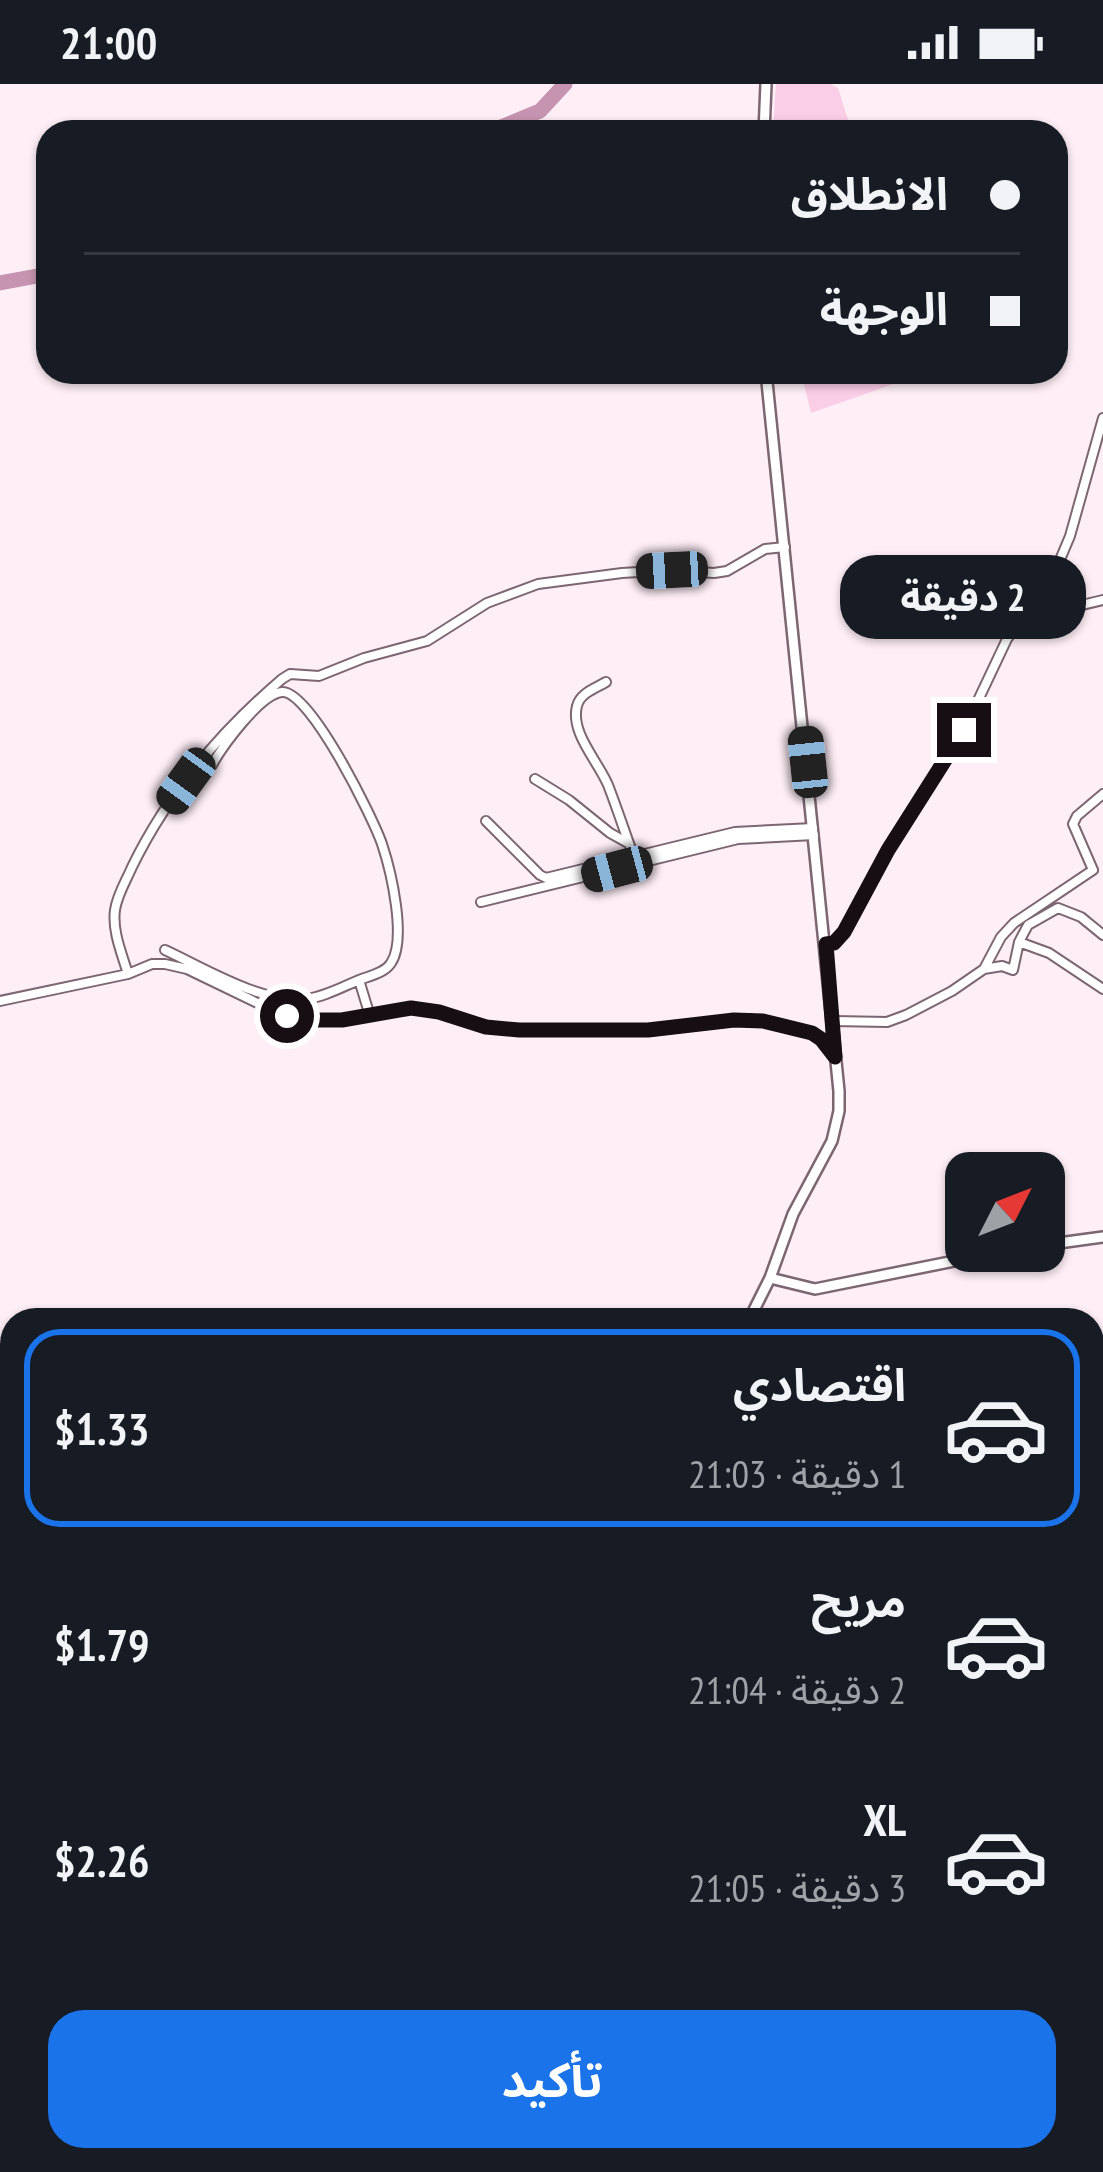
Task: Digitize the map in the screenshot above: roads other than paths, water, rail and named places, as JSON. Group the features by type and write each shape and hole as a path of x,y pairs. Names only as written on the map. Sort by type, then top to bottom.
{"street":[{"path":"764,120 766,84"},
{"path":"754,1308 793,1214 832,1141 839,1111 767,384"},
{"path":"826,944 834,943 844,932 888,850 964,730 999,655 1063,556 1102,422"},
{"path":"128,974 114,913 144,843 204,757 282,679 290,674 319,676 427,641 487,603 538,584 622,573 727,571 765,549 785,546"},
{"path":"1021,619 1103,599"},
{"path":"606,682 581,696 577,722 608,784 634,857"},
{"path":"165,950 255,991 308,999 382,972 391,964 397,941 397,904 373,820 297,697 289,692 275,694 231,736 212,765"},
{"path":"535,779 629,844"},
{"path":"984,969 1000,937 1014,922 1093,869 1073,824 1103,794"},
{"path":"485,821 543,877 735,832 815,832"},
{"path":"481,902 737,839 815,832"},
{"path":"833,1021 897,1019 984,969 1002,966 1013,970 1028,925 1058,908 1081,917 1103,935"},
{"path":"1019,942 1049,953 1103,989"},
{"path":"0,1001 128,974 152,964 211,979 287,1016 321,1022 411,1008 500,1029 629,1031 750,1019 812,1033 835,1057"},
{"path":"359,980 370,1016"},
{"path":"1065,1242 1103,1237"},
{"path":"770,1278 815,1289 945,1263"}],"waterway":[{"path":"518,120 540,111 565,84"},
{"path":"0,283 36,276"}]}
